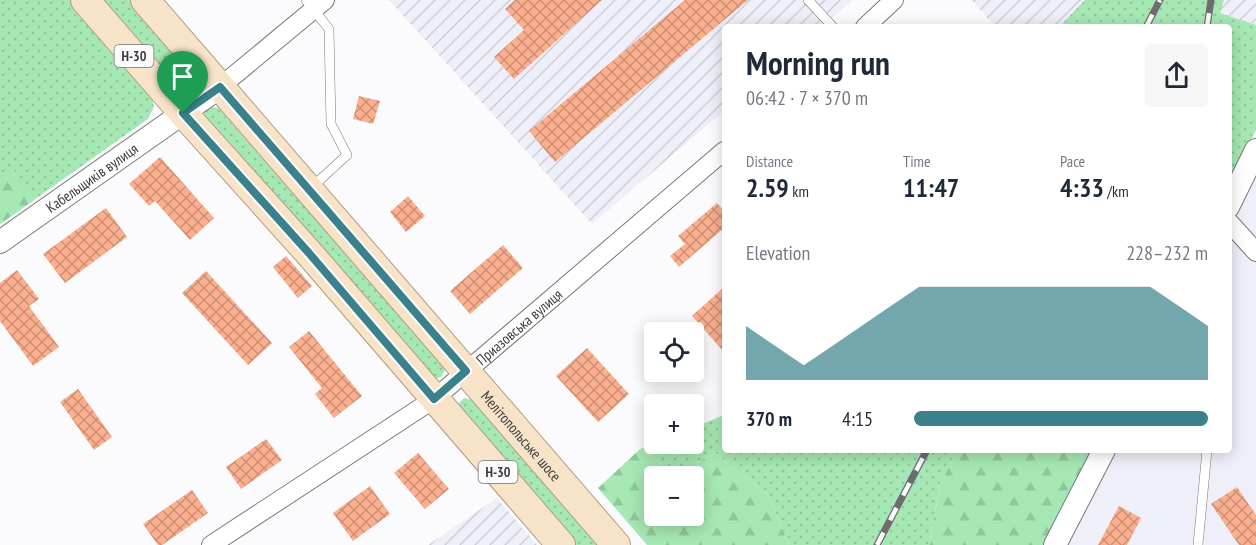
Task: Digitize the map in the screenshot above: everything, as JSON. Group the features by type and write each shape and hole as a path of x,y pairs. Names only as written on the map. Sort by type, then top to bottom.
{"main road":[{"name":"Н-30","path":"85,0 308,252 561,545"},
{"name":"Мелітопольське шосе","path":"145,0 616,545"}],"street":[{"path":"868,24 894,0"},
{"name":"Кабельщиків вулиця","path":"0,242 220,87 316,3"},
{"path":"1232,199 1256,150"},
{"name":"Приазовська вулиця","path":"211,545 434,399 722,153"},
{"path":"1232,225 1256,252"},
{"path":"1055,545 1102,453"}],"lane":[{"path":"808,0 830,24"},
{"path":"309,190 347,155 331,124 329,29 316,3"},
{"path":"1198,545 1207,453"}],"shaded area":[{"path":"389,0 853,0 825,24 722,24 722,113 592,224"},
{"path":"972,0 1085,0 1062,24 992,24"},
{"path":"1224,0 1256,0 1256,25 1220,13"},
{"path":"1256,171 1256,545 1066,545 1112,453 1232,453 1232,219"},
{"path":"497,498 537,545 428,545"}],"green space":[{"path":"0,0 70,0 151,94 154,107 148,119 0,224"},
{"path":"97,0 132,0 194,76 189,83 180,89"},
{"path":"1085,0 1224,0 1220,13 1256,25 1256,130 1232,182 1232,24 1062,24"},
{"path":"210,106 218,108 444,366 445,370 441,377 434,379 204,115"},
{"path":"14,170 33,201 0,224 0,180"},
{"path":"464,398 472,400 599,545 576,545 460,411 459,403"},
{"path":"722,416 722,453 956,453 940,485 929,545 789,545 769,496 715,453 690,466 664,466 647,454 704,454 704,423"},
{"path":"640,449 664,466 644,466 644,526 704,526 704,466 690,466 715,453 769,496 789,545 647,545 598,488"},
{"path":"956,453 1093,453 1046,545 929,545 940,485"}],"building":[{"path":"515,0 602,0 514,79 494,57 524,30 505,9"},
{"path":"685,0 748,0 555,162 529,131"},
{"path":"359,96 380,101 373,124 353,119"},
{"path":"160,157 214,218 190,240 155,201 149,206 129,184"},
{"path":"408,196 425,216 406,232 390,212"},
{"path":"717,203 722,209 722,230 679,267 670,256 685,244 678,236"},
{"path":"106,208 127,237 65,283 43,254"},
{"path":"503,245 523,268 470,314 450,291"},
{"path":"286,256 312,286 298,298 273,267"},
{"path":"17,270 39,299 29,306 59,347 33,366 0,321 0,283"},
{"path":"206,271 272,343 248,365 182,293"},
{"path":"722,289 722,350 704,330 704,322 697,322 692,316"},
{"path":"309,331 362,396 334,418 315,394 322,388 289,347"},
{"path":"587,348 629,394 598,422 556,376"},
{"path":"78,389 112,437 94,450 60,402"},
{"path":"266,439 282,460 241,489 226,467"},
{"path":"418,453 449,489 425,509 394,473"},
{"path":"370,486 390,514 353,541 333,513"},
{"path":"1237,487 1256,515 1256,545 1239,545 1211,504"},
{"path":"192,490 208,513 162,545 158,545 143,524"},
{"path":"1119,506 1141,518 1127,545 1098,545"}],"railway":[{"path":"1148,24 1160,0"},
{"path":"1207,24 1211,0"},
{"path":"877,545 925,453"}],"route":[{"path":"220,87 466,371 434,399 308,252 183,113 220,87"}]}
